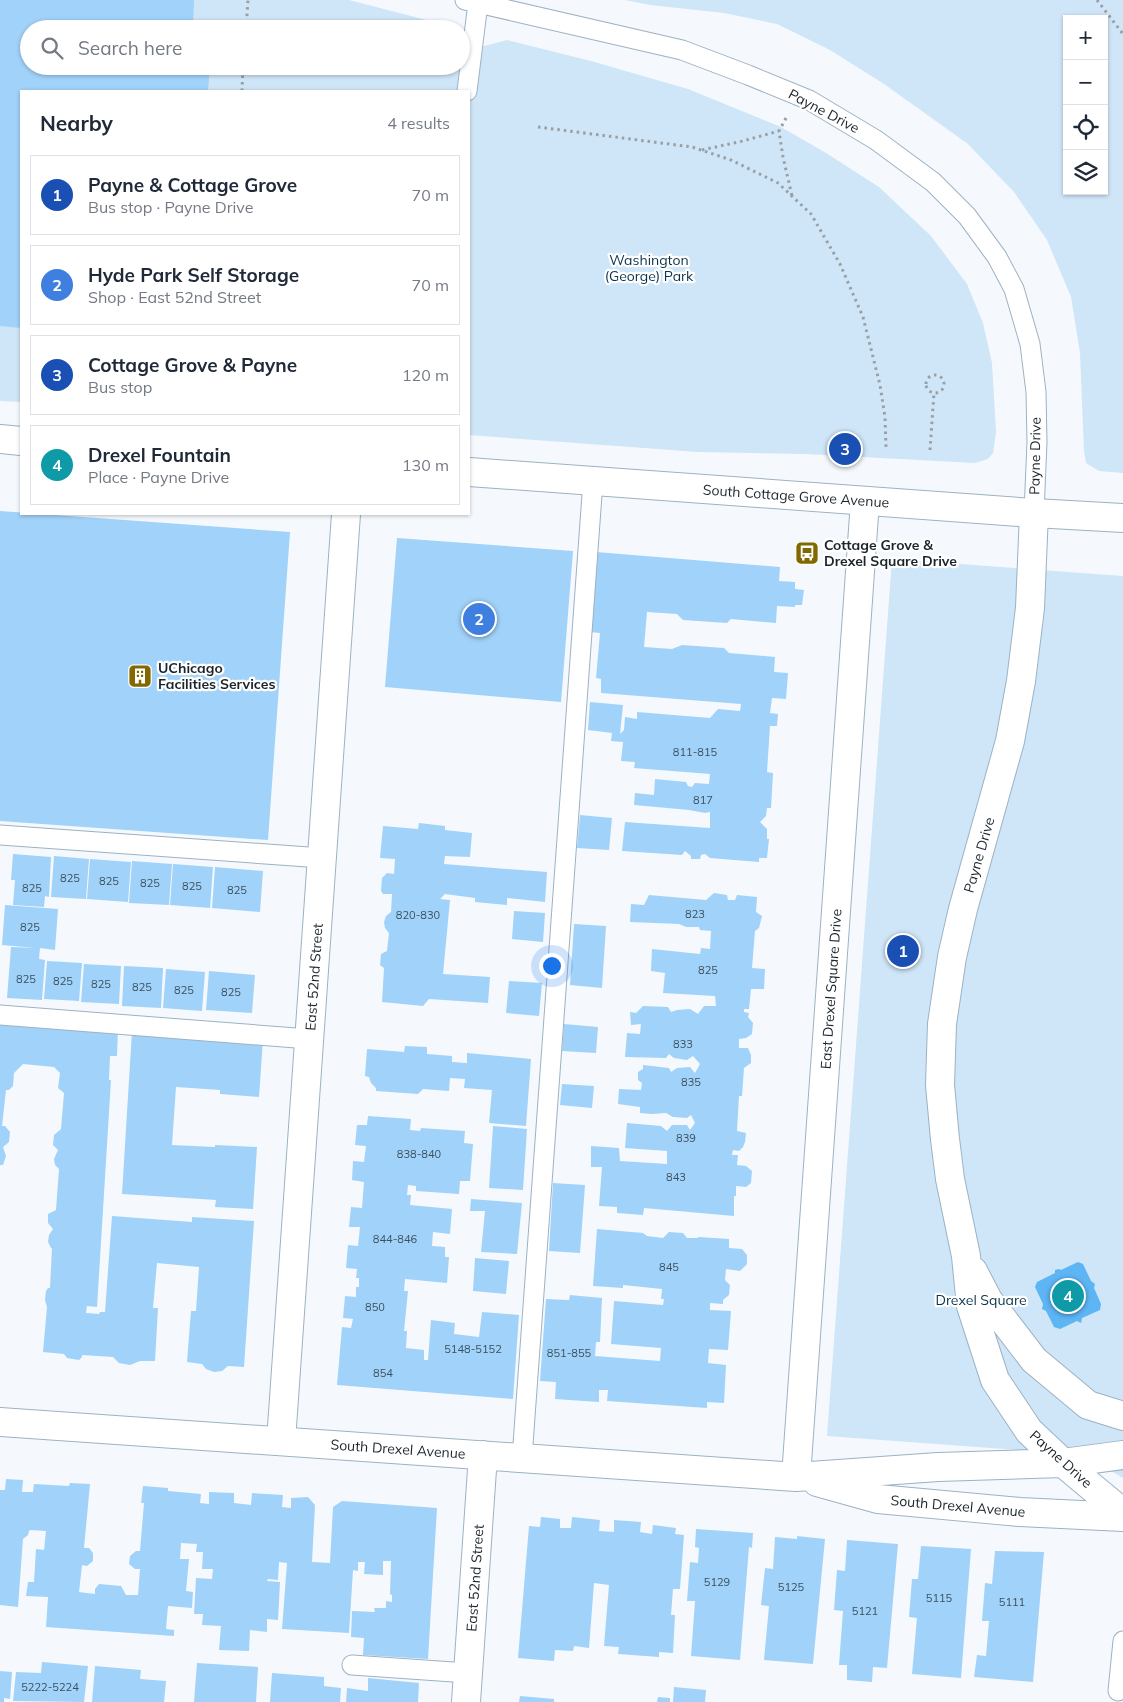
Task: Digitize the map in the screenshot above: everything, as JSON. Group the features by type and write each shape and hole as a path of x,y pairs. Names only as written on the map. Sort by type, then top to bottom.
{"street":[{"path":"0,439 20,441"},
{"name":"South Cottage Grove Avenue","path":"470,472 1123,518"},
{"name":"East Drexel Square Drive","path":"796,1476 865,501"},
{"name":"Payne Drive","path":"1034,513 1030,600 1021,681 1010,741 963,910 952,957 942,1024 940,1085 950,1178 966,1256 971,1306 995,1380 1029,1431 1063,1463 1123,1512"},
{"name":"East 52nd Street","path":"281,1441 346,515"},
{"name":"Payne Drive","path":"966,1256 988,1300 1034,1360 1088,1405 1123,1416"},
{"name":"South Drexel Avenue","path":"0,1422 796,1476 938,1467 1063,1463 1123,1454"},
{"name":"East 52nd Street","path":"466,1702 483,1455"},
{"name":"South Drexel Avenue","path":"796,1476 878,1499 1020,1512 1123,1517"}],"lane":[{"path":"470,24 471,2"},
{"name":"Payne Drive","path":"471,2 682,50 748,74 809,100 876,140 933,182 967,216 997,257 1014,289 1030,344 1036,402 1037,450 1034,513"},
{"path":"467,90 468,75"},
{"path":"522,1458 593,481"},
{"path":"0,834 322,858"},
{"path":"0,1015 310,1039"},
{"path":"1118,1691 1123,1641"},
{"path":"352,1665 468,1673"}],"path":[{"path":"247,20 248,0"},
{"path":"1097,0 1123,34"},
{"path":"242,90 243,75"},
{"path":"792,196 779,131 798,95"},
{"path":"538,126 692,147 731,160 778,183 811,214 840,264 863,317 880,385 885,417 886,448"},
{"path":"701,150 779,131"},
{"path":"936,374 940,376 944,384 939,393 934,393 926,388 925,383 930,375 936,374"},
{"path":"930,450 934,393"}],"green space":[{"name":"Washington (George) Park","path":"0,0 349,0 426,20 20,20 20,75 470,75 470,44 484,46 507,40 591,61 688,89 781,127 826,153 879,187 931,236 967,284 983,323 992,363 996,432 993,453 988,459 975,463 805,454 698,452 470,435 470,90 20,90 20,402 0,401"},
{"path":"625,0 1123,0 1123,473 1099,471 1086,463 1080,353 1071,297 1047,240 1014,192 968,144 884,84 830,50 777,24 724,13 650,5"},
{"name":"Drexel Square","path":"892,559 1123,576 1123,1478 1084,1455 827,1436"}],"water":[{"path":"1078,1262 1083,1264 1091,1281 1095,1284 1094,1288 1101,1304 1100,1310 1082,1318 1081,1323 1077,1321 1060,1329 1054,1327 1046,1311 1042,1309 1043,1304 1035,1287 1037,1282 1055,1273 1055,1270 1061,1270"}],"building":[{"path":"0,0 194,0 193,20 20,20 20,75 209,75 208,90 20,90 20,328 0,326"},
{"name":"UChicago Facilities Services","path":"0,511 20,512 20,515 55,515 290,532 268,840 0,821"},
{"path":"397,538 573,551 561,702 385,687"},
{"path":"596,552 780,567 779,581 795,582 795,589 804,590 802,605 795,605 795,607 777,606 776,623 731,619 727,623 683,620 677,614 647,612 644,647 672,649 682,645 724,648 729,653 775,657 774,672 788,673 786,699 772,698 770,713 778,714 777,726 770,726 767,772 773,773 771,808 767,808 766,816 760,822 767,829 767,839 769,839 767,858 759,858 759,862 710,858 705,854 701,855 700,859 691,859 691,856 685,851 682,855 622,851 625,822 710,828 710,812 634,805 635,793 654,795 655,779 686,782 688,786 692,787 695,783 709,784 710,774 634,768 635,762 621,761 623,742 611,741 612,733 588,730 590,702 623,705 620,734 624,730 625,717 637,719 637,712 710,718 718,709 740,711 741,704 601,693 601,679 596,678 600,633 590,632"},
{"path":"580,815 612,818 609,850 577,848"},
{"path":"419,823 445,826 445,830 472,833 470,857 445,856 444,864 547,872 545,902 507,898 507,905 475,902 475,898 445,894 440,899 450,900 443,974 490,977 488,1003 429,999 423,1006 382,1002 384,968 380,965 381,954 387,951 389,933 385,928 384,922 386,916 391,912 392,894 383,894 381,891 382,878 387,873 394,874 395,859 380,858 383,826 418,829"},
{"path":"13,854 51,857 49,897 45,896 44,907 13,905 15,880 11,880"},
{"path":"54,856 89,859 86,899 51,897"},
{"path":"90,859 131,862 128,902 87,899"},
{"path":"132,861 172,864 169,905 129,903"},
{"path":"173,864 213,867 210,908 170,905"},
{"path":"215,867 263,871 260,912 212,908"},
{"path":"714,893 727,895 728,900 735,900 737,895 757,897 756,912 762,916 759,928 755,931 752,968 765,969 764,989 751,989 749,1009 744,1009 744,1012 749,1013 748,1017 753,1023 752,1034 746,1038 739,1039 739,1048 748,1048 751,1055 751,1063 744,1068 742,1096 739,1096 737,1131 746,1133 745,1142 739,1151 733,1150 732,1155 738,1155 737,1165 746,1166 752,1171 751,1183 746,1187 736,1186 734,1216 644,1208 643,1215 617,1213 617,1207 599,1206 602,1167 591,1167 591,1146 619,1148 620,1161 667,1164 667,1151 625,1148 627,1123 661,1126 667,1131 672,1125 687,1125 690,1130 695,1123 691,1115 687,1118 673,1117 666,1113 640,1113 640,1107 618,1104 619,1089 641,1090 642,1083 638,1080 638,1072 643,1069 643,1065 669,1068 671,1072 677,1068 690,1067 695,1073 700,1064 693,1056 687,1060 674,1058 669,1054 666,1058 625,1057 627,1033 640,1034 641,1024 631,1025 630,1012 636,1013 643,1006 668,1007 671,1012 690,1009 698,1014 704,1006 716,1006 715,996 663,993 665,973 651,971 652,949 700,954 701,948 710,949 711,931 679,924 630,922 631,904 644,905 649,895 706,900"},
{"path":"5,905 58,909 55,950 40,948 39,959 45,960 42,1000 7,998 11,947 36,948 2,945"},
{"path":"514,911 545,913 543,942 512,939"},
{"path":"574,924 606,926 602,988 570,985"},
{"path":"47,961 82,963 79,1001 44,999"},
{"path":"84,964 121,966 119,1004 81,1002"},
{"path":"124,966 163,968 161,1008 122,1006"},
{"path":"166,969 205,972 202,1011 163,1008"},
{"path":"209,971 255,975 252,1013 206,1010"},
{"path":"509,981 542,983 539,1016 506,1013"},
{"path":"0,1021 118,1029 117,1056 110,1056 109,1080 111,1080 97,1307 87,1306 86,1313 99,1314 100,1312 105,1312 112,1216 192,1222 192,1217 254,1221 244,1367 228,1366 222,1371 214,1372 206,1369 202,1364 187,1362 191,1311 196,1311 199,1267 157,1263 153,1308 158,1308 155,1361 140,1361 130,1365 119,1363 113,1357 82,1355 79,1360 67,1358 64,1354 43,1352 47,1307 45,1300 46,1291 50,1288 52,1248 48,1242 49,1235 53,1229 48,1223 48,1214 56,1210 59,1169 55,1165 54,1159 58,1150 53,1145 54,1135 61,1129 64,1093 58,1088 60,1073 54,1067 23,1064 14,1073 13,1086 6,1090 2,1126 5,1126 10,1132 9,1142 3,1147 6,1156 3,1165 0,1165"},
{"path":"564,1024 598,1027 596,1053 562,1051"},
{"path":"132,1031 263,1039 259,1097 220,1094 220,1090 176,1087 172,1145 257,1147 253,1209 215,1207 216,1200 122,1194"},
{"path":"405,1046 427,1047 427,1054 452,1056 452,1062 467,1063 467,1053 531,1059 526,1126 489,1123 492,1090 464,1088 465,1079 450,1078 449,1091 423,1089 418,1094 376,1091 369,1077 365,1076 367,1049 404,1052"},
{"path":"562,1084 594,1086 592,1108 560,1105"},
{"path":"368,1116 411,1119 410,1130 420,1131 421,1128 465,1131 464,1143 473,1144 470,1181 460,1181 459,1194 416,1191 416,1186 408,1185 407,1195 411,1195 410,1205 452,1209 450,1234 433,1232 432,1246 445,1247 445,1257 449,1257 447,1283 405,1279 404,1291 408,1291 404,1331 407,1331 406,1348 424,1350 424,1360 428,1360 431,1320 455,1323 454,1334 479,1337 482,1312 519,1315 513,1399 337,1385 342,1327 351,1328 353,1319 343,1318 345,1296 356,1297 356,1287 359,1287 359,1278 356,1278 357,1269 346,1268 348,1245 358,1246 360,1227 349,1227 351,1207 362,1208 364,1182 352,1180 353,1161 364,1162 366,1146 355,1145 357,1125 367,1125"},
{"path":"493,1126 527,1129 523,1190 489,1188"},
{"path":"553,1183 585,1185 580,1253 549,1251"},
{"path":"471,1199 522,1203 517,1254 481,1252 485,1211 470,1211"},
{"path":"597,1229 643,1233 647,1236 663,1238 669,1232 683,1233 687,1238 729,1239 729,1248 742,1249 747,1255 747,1264 740,1271 726,1269 725,1280 730,1285 729,1295 723,1300 723,1304 710,1303 710,1310 731,1311 728,1350 709,1349 708,1363 726,1365 724,1403 707,1402 707,1408 607,1401 608,1390 599,1390 599,1402 555,1399 556,1382 540,1381 546,1299 569,1300 570,1295 602,1298 600,1342 596,1342 595,1356 660,1361 661,1348 611,1344 614,1301 663,1305 664,1299 661,1299 662,1289 623,1285 623,1288 593,1286"},
{"path":"475,1258 509,1261 506,1294 473,1291"},
{"path":"6,1479 23,1480 22,1492 33,1492 34,1484 69,1486 70,1483 90,1484 84,1548 89,1548 93,1553 93,1561 87,1566 82,1565 79,1592 95,1594 95,1589 99,1584 121,1586 126,1595 138,1595 140,1569 135,1569 129,1564 130,1556 136,1551 140,1551 144,1503 141,1503 143,1486 168,1488 168,1491 201,1494 200,1503 209,1504 209,1492 234,1493 234,1503 251,1505 252,1493 283,1495 282,1507 291,1508 291,1498 308,1497 315,1505 312,1562 330,1563 333,1507 342,1501 437,1508 428,1659 363,1655 364,1638 351,1637 352,1611 375,1612 374,1608 386,1608 386,1601 392,1602 392,1595 390,1594 391,1561 383,1561 383,1575 364,1574 365,1562 358,1562 358,1571 353,1570 349,1633 282,1629 287,1563 279,1562 278,1580 268,1579 267,1581 280,1582 278,1620 267,1619 267,1632 250,1630 249,1651 219,1650 221,1626 202,1625 203,1614 194,1614 196,1578 212,1579 213,1569 202,1569 203,1552 196,1552 197,1544 181,1543 180,1559 189,1559 186,1591 193,1592 192,1608 168,1606 166,1629 174,1630 174,1636 46,1627 48,1597 26,1596 28,1582 34,1582 36,1549 44,1550 46,1531 30,1530 23,1539 18,1607 0,1605 0,1490 5,1490"},
{"path":"541,1517 560,1519 560,1528 571,1528 572,1517 600,1520 599,1531 614,1532 614,1520 641,1522 640,1532 652,1534 653,1525 676,1528 675,1534 684,1535 680,1589 673,1589 671,1615 675,1615 673,1653 659,1652 659,1657 618,1654 619,1647 604,1646 609,1585 594,1583 589,1648 574,1646 573,1651 555,1650 554,1661 518,1658 529,1526 540,1527"},
{"path":"696,1529 753,1533 752,1548 749,1547 740,1660 691,1656 695,1601 687,1601 690,1562 698,1563 699,1548 695,1547"},
{"path":"797,1536 825,1539 813,1664 764,1660 769,1606 761,1605 765,1568 773,1569 775,1537 797,1539"},
{"path":"847,1540 898,1544 887,1668 873,1667 872,1682 847,1680 847,1665 839,1665 843,1611 834,1610 837,1570 845,1571"},
{"path":"921,1546 971,1549 961,1678 912,1674 917,1618 909,1617 912,1579 918,1579"},
{"path":"995,1551 1044,1552 1033,1682 974,1677 977,1655 986,1656 989,1621 982,1621 985,1583 992,1584"},
{"path":"42,1662 88,1666 84,1702 13,1701 16,1672 41,1673"},
{"path":"197,1663 258,1667 256,1702 194,1702"},
{"path":"95,1666 141,1670 140,1679 166,1681 164,1702 92,1702"},
{"path":"0,1671 12,1672 10,1699 4,1698 4,1702 0,1702"},
{"path":"272,1673 324,1677 324,1686 341,1688 340,1702 270,1702"},
{"path":"368,1678 419,1683 418,1702 346,1702 347,1688 368,1691"},
{"path":"674,1687 706,1690 705,1702 673,1702"},
{"path":"520,1696 554,1699 554,1702 519,1702"},
{"path":"658,1697 670,1698 670,1702 657,1702"}],"place":[{"name":"Cottage Grove & Payne","path":"845,449"},
{"name":"Cottage Grove & Drexel Square Drive","path":"807,553"},
{"name":"Hyde Park Self Storage","path":"479,619"},
{"name":"UChicago Facilities Services","path":"140,676"},
{"name":"Payne & Cottage Grove","path":"903,951"},
{"name":"Drexel Fountain","path":"1068,1296"}]}
